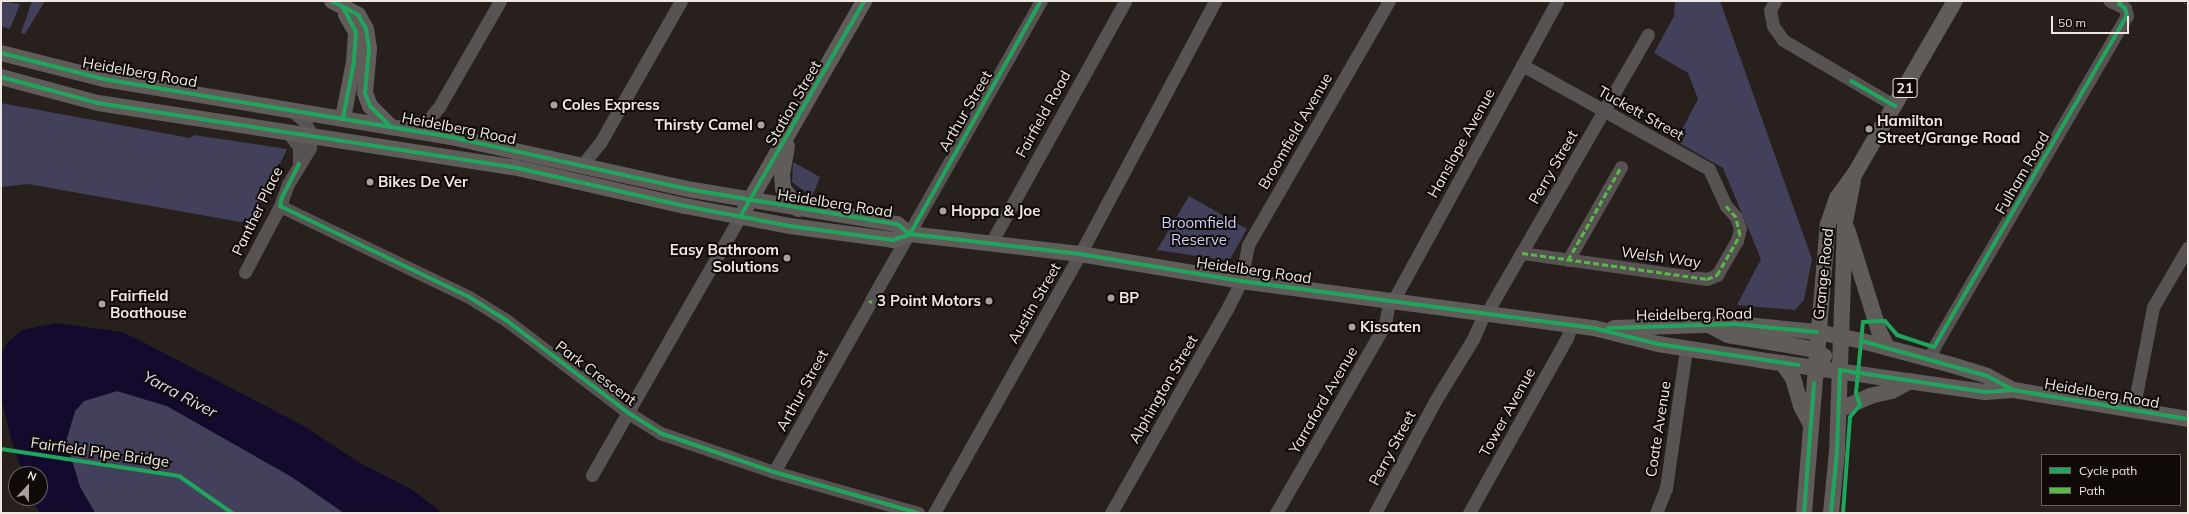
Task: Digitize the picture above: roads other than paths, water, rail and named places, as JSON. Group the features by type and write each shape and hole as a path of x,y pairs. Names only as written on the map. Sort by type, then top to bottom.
{"main road":[{"name":"Station Street","path":"740,217 751,201 864,1"},
{"name":"Grange Road","path":"1817,332 1825,235 1837,198 1854,175 1955,1"},
{"path":"335,3 361,30 361,62 365,93 370,106 392,127"},
{"name":"Heidelberg Road","path":"1,53 104,80 343,118 441,136 751,201 897,224 910,234"},
{"path":"361,62 343,118 348,127 375,144"},
{"name":"Heidelberg Road","path":"1,77 98,103 311,134 514,167 740,217 893,240 910,234 1080,254 1241,281 1594,328 1782,363 1840,370 1985,392 2013,390 2188,420"},
{"path":"259,127 263,105"},
{"path":"793,127 782,174 783,188 798,209"},
{"name":"Grange Road","path":"1840,337 1845,222 1854,175"},
{"path":"1845,222 1879,331 1887,347"},
{"path":"1634,327 1689,345 1706,324 1734,337 1816,350 1840,370"},
{"name":"Heidelberg Road","path":"1594,328 1753,324 1817,332 1887,347 1930,359 1987,376 2013,390"},
{"name":"21","path":"1804,513 1817,332"},
{"name":"21","path":"1831,513 1839,410 1840,337"},
{"path":"1782,363 1792,376 1801,406 1811,425"},
{"path":"1839,410 1870,396 1892,391 1910,381"}],"street":[{"path":"418,132 439,106 500,1"},
{"path":"582,166 600,143 681,1"},
{"name":"Arthur Street","path":"774,472 1041,1"},
{"name":"Fairfield Road","path":"991,243 1125,1"},
{"name":"Austin Street","path":"934,513 1080,254 1215,1"},
{"name":"Broomfield Avenue","path":"1241,281 1248,245 1389,1"},
{"name":"Hanslope Avenue","path":"1391,301 1557,1"},
{"path":"1775,1 1770,10 1773,26 1783,40 1894,106"},
{"name":"Fulham Road","path":"1930,359 1934,346 2127,16 2126,10 2110,1"},
{"name":"Perry Street","path":"1374,513 1435,401 1473,340 1485,314 1648,35"},
{"name":"Tuckett Street","path":"1522,65 1709,169 1726,206"},
{"path":"439,106 438,122 441,136"},
{"path":"291,110 305,122 311,134"},
{"name":"Panther Place","path":"287,131 300,147 299,164"},
{"name":"Panther Place","path":"245,272 280,206 282,197 299,164 310,148 311,134"},
{"path":"600,143 600,155 604,170"},
{"path":"1568,260 1621,167"},
{"name":"Park Crescent","path":"280,206 469,297 506,320 627,412 660,433 774,472 918,513"},
{"name":"Welsh Way","path":"1522,253 1701,280 1713,278 1740,235 1740,228 1736,217 1726,206"},
{"name":"Station Street","path":"592,476 627,412 740,217"},
{"path":"2133,411 2153,307 2188,247"},
{"name":"Alphington Street","path":"1111,513 1241,281"},
{"name":"Yarraford Avenue","path":"1276,513 1385,324 1391,301"},
{"name":"Tower Avenue","path":"1469,513 1567,338 1571,326"},
{"name":"Coate Avenue","path":"1656,513 1666,488 1689,345"}],"water":[{"name":"Yarra River","path":"56,323 122,332 302,425 360,463 411,489 443,513 344,513 292,477 167,406 117,391 84,401 75,411 66,441 80,487 95,513 40,513 35,506 48,506 48,466 20,466 11,439 1,396 1,355 8,342 22,330"}],"place":[{"name":"Coles Express","path":"554,105"},
{"name":"Thirsty Camel","path":"761,125"},
{"name":"Hamilton Street/Grange Road","path":"1869,129"},
{"name":"Bikes De Ver","path":"370,182"},
{"name":"Hoppa & Joe","path":"943,211"},
{"name":"Easy Bathroom Solutions","path":"787,258"},
{"name":"BP","path":"1111,298"},
{"name":"3 Point Motors","path":"989,301"},
{"name":"Fairfield Boathouse","path":"102,304"},
{"name":"Kissaten","path":"1352,327"}],"park label":[{"name":"Broomfield Reserve","path":"1199,230"}]}
